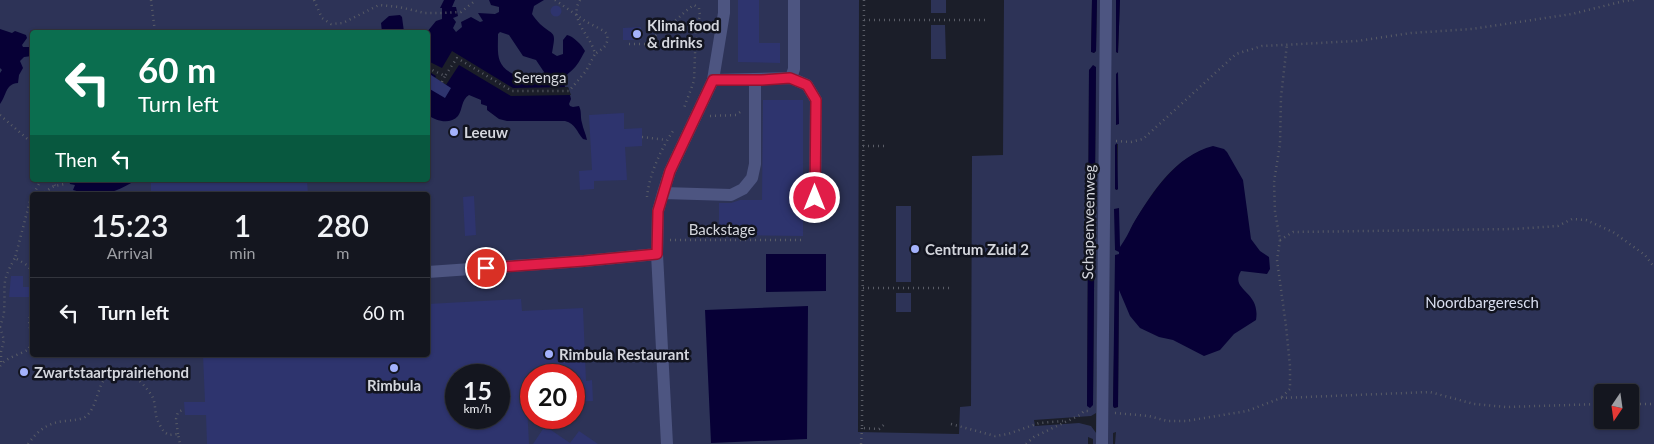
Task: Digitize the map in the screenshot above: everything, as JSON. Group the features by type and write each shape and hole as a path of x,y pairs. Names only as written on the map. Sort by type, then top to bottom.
{"street":[{"path":"667,444 657,254 658,211 670,171 713,80 724,13 724,0"},
{"path":"790,78 794,68 794,0"},
{"name":"Schapenveenweg","path":"1102,444 1106,0"},
{"path":"713,80 790,78 807,85 816,100 815,198"},
{"path":"663,193 731,195 743,189 752,178 755,164 754,101 756,80"},
{"path":"430,272 657,254"}],"path":[{"path":"151,0 155,30"},
{"path":"314,0 322,18 331,24 343,23 379,5 425,13 442,13 461,12 476,0"},
{"path":"379,5 382,0"},
{"path":"555,0 576,14 593,45 595,54"},
{"path":"576,14 580,0"},
{"path":"861,444 864,0"},
{"path":"1105,140 1131,142 1143,139 1236,54 1262,46 1357,41 1410,33 1472,30 1572,14 1634,0"},
{"path":"629,44 647,44 657,33 673,23 685,10 694,5 699,8 700,16 696,28 694,81 682,114"},
{"name":"Serenga","path":"445,76 457,58 512,91 569,91 586,71 595,54 606,47 608,43 608,34 604,30 585,21 576,14"},
{"path":"864,20 989,20"},
{"path":"1281,398 1290,389 1290,366 1276,260 1280,240 1274,182 1280,144 1281,97 1287,44"},
{"path":"430,69 445,76 442,82"},
{"path":"707,116 736,115 754,101"},
{"path":"0,114 30,142"},
{"path":"647,198 648,184 667,140 678,123 690,128"},
{"path":"642,137 667,140"},
{"path":"863,146 887,146"},
{"path":"54,182 55,186"},
{"path":"45,192 63,184 62,182"},
{"path":"30,204 15,258 4,280 4,313 0,327 4,340 1,352 1,365 29,350 30,344"},
{"path":"1280,240 1293,232 1514,229 1558,226 1572,219 1586,220 1613,232 1645,255 1654,267"},
{"name":"Backstage","path":"657,240 802,240"},
{"path":"15,258 30,268"},
{"path":"863,288 952,288"},
{"path":"30,316 30,330"},
{"path":"28,444 35,434 45,426 58,421 78,420 87,415 92,409 103,382 109,374 117,370 128,371 153,397 156,417 164,432 178,434"},
{"path":"1026,444 1034,437 1086,410 1149,416 1167,421 1186,421 1247,411 1281,398 1430,392 1474,404 1506,407 1594,404"},
{"path":"1639,404 1654,404"},
{"path":"180,444 176,419 178,412 185,409"},
{"path":"951,424 995,436 1008,434 1039,423 1066,420"},
{"path":"862,428 879,429 886,423"}],"green space":[{"path":"0,0 859,0 858,432 959,434 960,407 971,406 972,156 1003,155 1004,0 1092,0 1091,51 1094,53 1096,51 1097,0 1103,0 1096,413 1091,416 1034,420 1035,426 1079,423 1091,426 1099,437 1099,444 1093,444 1093,439 1088,437 1088,444 0,444","holes":["1096,67 1093,405 1087,406 1089,70"]},
{"path":"931,0 946,0 946,13 931,13"},
{"name":"Noordbargeresch","path":"1109,0 1116,0 1116,52 1118,53 1120,0 1654,0 1654,444 1115,444 1116,432 1113,433 1113,444 1106,444","holes":["1116,144 1118,144 1117,190 1115,189","1216,147 1130,230 1145,204 1164,179 1186,159","1116,255 1119,288 1118,407 1115,408 1113,406"]},
{"path":"931,25 945,25 946,59 931,59"},
{"path":"896,206 911,206 911,282 896,282"},
{"path":"896,293 911,293 911,312 896,312"}],"shaded area":[{"path":"444,0 455,0 452,7 456,7 458,16 453,18 456,22 453,28 456,32 462,27 461,22 471,17 480,22 483,21 478,13 495,14 499,12 499,7 491,5 489,0 544,0 534,6 532,14 553,35 552,53 557,56 563,54 563,40 567,35 577,41 585,51 576,66 566,77 564,83 565,87 568,87 571,99 570,106 579,106 580,108 582,125 587,140 583,139 576,128 565,121 507,121 499,119 487,110 487,106 481,104 481,100 469,95 455,119 443,121 430,116 429,30 436,21 442,19 442,8 440,8","holes":["500,32 509,35 523,56 536,60 544,72 543,75 524,74 517,76 505,68 499,59 498,34"]},
{"path":"1092,0 1097,0 1096,51 1094,53 1091,52"},
{"path":"1116,0 1120,0 1118,53 1116,52"},
{"path":"400,15 404,30 382,30 381,23 389,16"},
{"path":"0,29 26,35 27,38 22,45 23,47 30,47 30,56 24,57 20,61 23,68 19,75 18,83 8,88 0,104 0,73 2,70 0,68"},
{"path":"1093,65 1096,67 1093,405 1090,408 1087,406 1089,70"},
{"path":"1118,72 1119,124 1116,125 1116,74"},
{"path":"1117,143 1117,190 1115,189 1115,145"},
{"path":"1213,146 1224,149 1227,152 1243,180 1251,239 1260,251 1269,257 1270,269 1267,274 1241,271 1238,278 1239,283 1254,302 1256,320 1234,334 1220,350 1204,356 1173,340 1159,337 1140,328 1130,316 1119,290 1118,407 1114,408 1115,255 1119,254 1119,252 1115,250 1114,209 1119,208 1120,247 1148,200 1176,166 1200,151"},
{"path":"70,182 132,182 110,192 82,192 73,190 75,185 70,184"},
{"path":"766,254 826,254 826,291 766,292"},
{"path":"808,306 807,439 711,443 705,310"}],"pier":[{"path":"452,51 513,88 568,87 571,95 511,96 459,65 446,85 430,72 430,62 442,68"}],"building":[{"path":"738,0 759,0 759,43 780,43 780,63 738,62"},
{"path":"556,5 562,11 556,17 550,11"},
{"path":"641,27 641,40 623,40 623,28"},
{"path":"430,74 451,88 445,98 430,89"},
{"path":"763,100 803,100 803,236 719,235 719,203 731,203 740,200 762,200"},
{"path":"624,113 624,129 642,128 642,146 625,147 627,180 594,181 594,189 580,190 579,171 592,170 589,115"},
{"path":"151,182 307,182 308,192 151,192"},
{"path":"474,196 476,235 465,236 463,197"},
{"path":"11,276 23,276 23,287 30,287 30,297 9,297"},
{"name":"Rimbula","path":"521,299 522,311 583,308 586,381 592,380 593,401 585,401 585,364 520,364 520,429 528,429 529,444 207,444 206,415 185,415 184,402 205,402 203,357 430,357 430,304"},
{"path":"543,429 549,429 570,443 579,431 598,444 533,444"}],"place":[{"name":"Klima food & drinks","path":"637,34"},
{"name":"Leeuw","path":"454,132"},
{"name":"Centrum Zuid 2","path":"915,249"},
{"name":"Rimbula Restaurant","path":"549,354"},
{"name":"Rimbula","path":"394,368"},
{"name":"Zwartstaartprairiehond","path":"24,372"}],"route":[{"path":"486,268 657,254 658,211 670,171 713,80 790,78 807,85 816,100 815,198"}]}
